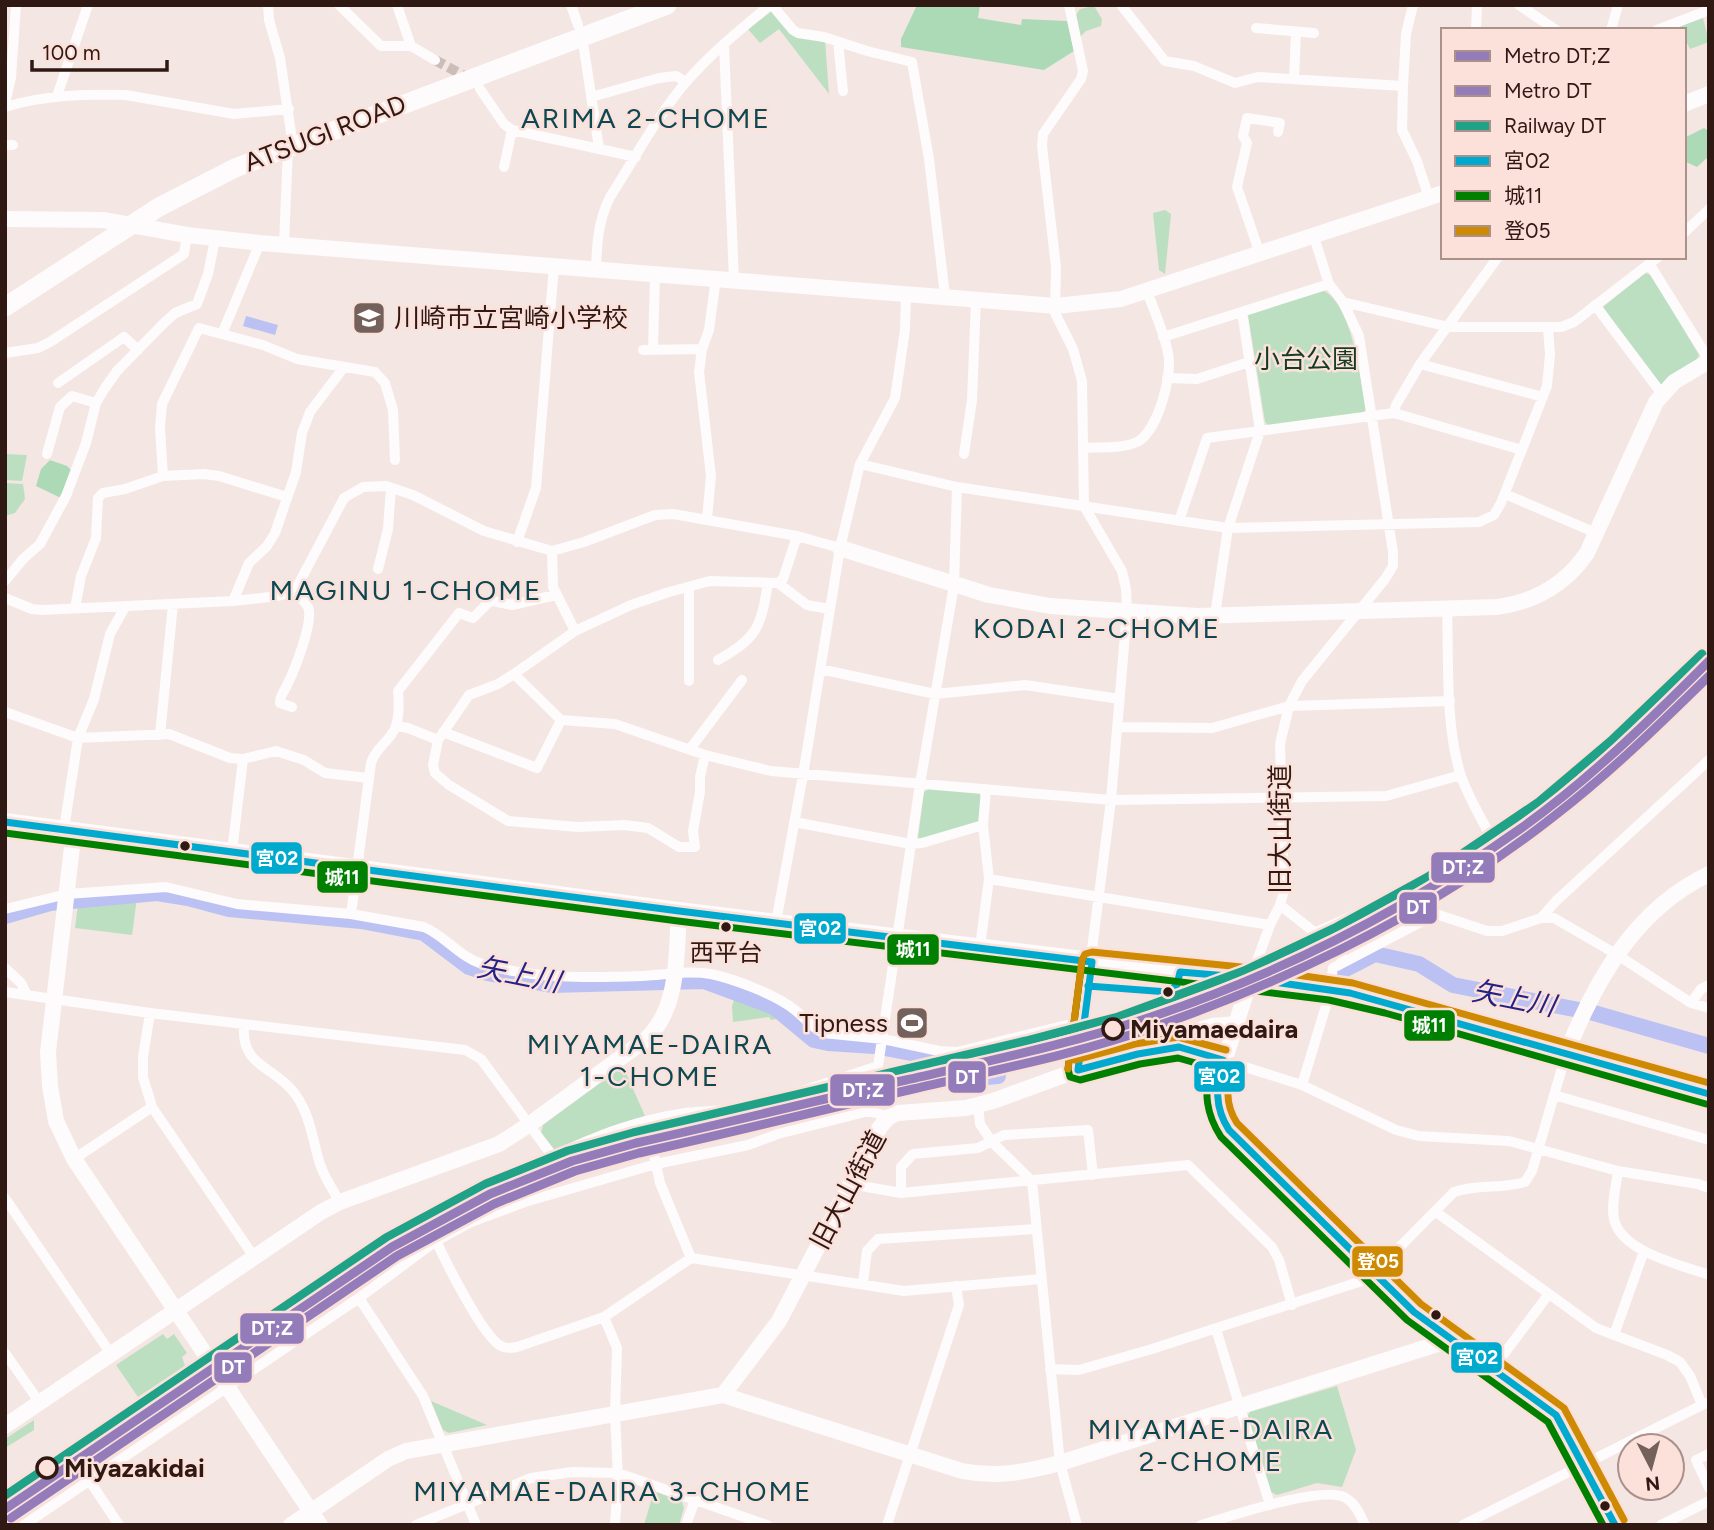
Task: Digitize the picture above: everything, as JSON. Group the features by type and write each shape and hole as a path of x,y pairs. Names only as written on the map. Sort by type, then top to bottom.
{"highway":[{"name":"ATSUGI ROAD","path":"580,31 632,5"},
{"name":"ATSUGI ROAD","path":"5,293 122,223 289,140 580,31 667,5"},
{"name":"ATSUGI ROAD","path":"5,307 122,223"}],"main road":[{"path":"5,822 680,911 1331,990 1709,1094"}],"street":[{"path":"16,5 11,78 5,105 57,96 125,96 234,114 289,109"},
{"path":"57,96 88,5"},
{"path":"268,5 289,109 284,245"},
{"path":"339,5 381,46 411,46 435,60"},
{"path":"397,5 411,46"},
{"path":"571,5 580,31 599,148"},
{"path":"596,268 598,229 602,214 636,157 686,82 771,5 793,30 912,62 929,159 945,296"},
{"path":"1082,5 1071,5 1083,71 1081,79 1043,134 1042,146 1056,267 1055,313 1073,349 1082,381 1084,506 1122,571 1127,611 1111,800 1082,1036"},
{"path":"1121,5 1165,61 1194,66 1235,83 1258,77 1403,86"},
{"path":"5,219 122,223 215,239 1055,306 1113,300 1314,237 1436,195 1402,130 1406,34 1413,5"},
{"path":"1476,28 1477,5"},
{"path":"1519,5 1553,28"},
{"path":"1612,28 1618,5"},
{"path":"1661,28 1708,7"},
{"path":"1256,28 1314,33"},
{"path":"1294,79 1296,32"},
{"path":"838,42 843,91"},
{"path":"724,45 734,280"},
{"path":"591,97 659,78 676,76 686,82"},
{"path":"480,89 504,124 512,131 636,157"},
{"path":"1686,103 1709,94"},
{"path":"1260,254 1237,187 1247,143 1243,136 1247,118 1280,123 1278,132"},
{"path":"504,167 512,131"},
{"path":"1686,231 1709,209"},
{"path":"5,353 38,348 61,335 184,254 187,235"},
{"path":"1163,337 1329,284 1314,237"},
{"path":"5,581 40,544 66,496 86,443 96,403 117,371 174,313 197,304 208,274 215,239"},
{"path":"222,334 260,243"},
{"path":"1394,413 1420,364 1497,259"},
{"path":"5,598 32,609 125,607 278,596 293,591 298,585 344,498 363,487 391,488 414,495 484,531 552,551 655,515 673,514 797,536 989,595 1050,606 1215,615 1497,607 1533,598 1557,584 1578,566 1656,402 1674,382 1709,361 1654,261 1574,322 1561,327 1449,327 1343,302"},
{"path":"517,541 536,488 554,265"},
{"path":"655,274 648,350 702,349"},
{"path":"707,519 711,476 699,372 702,349 709,330 716,278"},
{"name":"旧大山街道","path":"723,1395 779,1321 880,1127 889,1117 898,1113 966,1108 1078,1070 1179,1047 1223,1060 1284,891 1280,744 1289,706 1302,681 1393,566 1373,415 1359,336 1343,302 1329,284"},
{"path":"1083,448 1124,446 1138,441 1155,423 1167,378 1168,355 1147,291"},
{"path":"776,922 840,548 860,464 894,398 905,330 906,294"},
{"path":"964,454 972,400 976,299"},
{"path":"1595,305 1662,394"},
{"path":"1215,615 1228,528 1260,431 1242,312"},
{"path":"163,476 160,428 162,404 199,328 263,345 297,359 374,372 386,383 393,410 395,460"},
{"path":"860,464 957,487 1228,528 1479,522 1494,515 1505,494 1547,386 1550,354 1548,328"},
{"path":"58,383 124,337 138,351"},
{"path":"1167,378 1197,379 1250,362"},
{"path":"1420,364 1543,397"},
{"path":"233,601 249,563 267,547 275,533 296,472 302,433 310,412 344,367"},
{"path":"47,454 60,407 72,396 96,403"},
{"path":"1179,521 1207,438 1394,413 1522,450"},
{"path":"75,608 81,576 96,538 99,499 103,493 125,489 163,476 204,474 287,497"},
{"path":"5,992 150,1013 465,1051 481,1059 553,1157 614,1130 648,1125 684,1114 734,1109 776,1100 877,1066 920,784 954,585 957,487"},
{"path":"378,569 388,529 391,488"},
{"path":"1505,494 1596,533"},
{"path":"705,755 699,777 701,792 693,831 695,847 679,847 648,828 624,825 578,827 509,821 449,785 435,773 433,765 440,736 469,695 498,684 575,631 631,605 710,581 773,583 783,579 797,536"},
{"path":"552,551 553,587 575,631"},
{"path":"773,583 807,606 829,609"},
{"path":"718,660 755,633 773,583"},
{"path":"689,588 689,681"},
{"path":"292,707 280,703 280,696 301,652 310,613 308,605 293,591"},
{"path":"351,914 368,778 374,753 396,726 398,691 459,613 472,618 489,602 512,605 556,596"},
{"path":"160,735 173,604"},
{"path":"125,607 110,634 94,699 78,738 69,830 67,894 48,1052 56,1121 74,1159 316,1518"},
{"path":"1280,905 1320,935 1395,897 1491,837 1461,775 1455,752 1450,701 1447,610"},
{"path":"820,669 935,694 1025,685 1120,699"},
{"path":"514,674 561,720 615,724 705,755 771,771 803,775 1111,800 1385,796 1461,775"},
{"path":"690,749 742,680"},
{"path":"1118,727 1212,728 1289,706 1450,701"},
{"path":"5,712 78,738 169,734 230,758 243,760 276,751 304,760 325,773 368,778"},
{"path":"396,726 440,736 537,768 561,720"},
{"path":"232,852 243,760"},
{"path":"1541,918 1556,901 1709,760"},
{"path":"980,947 989,879 983,825 986,789"},
{"path":"794,822 911,844 983,825"},
{"path":"1050,1369 1079,1370 1368,1279 1454,1192 1512,1186 1525,1182 1532,1171 1566,1054 1582,1016 1616,954 1648,915 1675,892 1709,874"},
{"path":"989,879 1270,925"},
{"path":"5,909 67,894 166,887 237,904 351,914 424,927 481,963 543,977 673,979 710,974 783,1002 824,1034 882,1045 939,1051 957,1052 1083,1021"},
{"path":"5,1426 321,1212 340,1202 499,1144 530,1125 656,1030 668,1008 680,911"},
{"path":"1302,1085 1331,990 1333,968 1436,914 1488,931 1502,931 1541,918 1554,918 1691,1003 1709,1008"},
{"path":"1332,947 1346,961"},
{"path":"5,968 21,983 27,995"},
{"path":"1691,1003 1701,989 1709,985"},
{"path":"150,1013 143,1057 144,1077 152,1107 254,1257"},
{"path":"1179,1047 1188,1031 1212,1023 1236,1021"},
{"path":"244,1024 243,1039 248,1054 292,1090 301,1103 321,1168 340,1202"},
{"path":"1078,1070 1080,1048"},
{"path":"1615,1525 1556,1415 1414,1312 1222,1122 1215,1100 1223,1060 1302,1085 1396,1130 1419,1136 1509,1141 1618,1171 1709,1188"},
{"path":"1554,1095 1709,1140"},
{"path":"978,1105 980,1124 992,1142 1032,1181 1060,1463 1077,1525"},
{"path":"74,1159 152,1107"},
{"path":"24,1525 359,1298 436,1241 471,1222 655,1160 748,1145 778,1134 869,1111 889,1117"},
{"path":"648,1125 660,1183 691,1258"},
{"path":"901,1194 901,1167 913,1154 978,1148 1004,1135 1088,1130 1093,1175"},
{"path":"850,1184 901,1194 1188,1166 1272,1247 1279,1259 1292,1305"},
{"path":"1618,1171 1613,1207 1615,1222 1625,1238 1644,1251 1709,1275"},
{"path":"5,1198 111,1354"},
{"path":"1436,1212 1590,1324 1679,1362 1705,1403 1463,1525"},
{"path":"863,1283 867,1251 878,1239 1036,1229"},
{"path":"436,1241 459,1288 499,1346 517,1347 604,1317 691,1258 904,1291 1041,1279"},
{"path":"1614,1335 1644,1251"},
{"path":"887,1525 959,1305 956,1286"},
{"path":"1492,1370 1548,1295"},
{"path":"359,1298 423,1396 476,1525"},
{"path":"604,1317 617,1348 615,1413 618,1474 615,1525"},
{"path":"1216,1329 1270,1505"},
{"path":"291,1525 316,1518 388,1459 406,1451 723,1395 962,1471 980,1475 1023,1473 1450,1340"},
{"path":"7,1358 40,1403"},
{"path":"1709,1454 1696,1460 1709,1488"},
{"path":"417,1524 531,1478 572,1472 618,1474 767,1525"},
{"path":"89,1480 119,1525"},
{"path":"1201,1525 1311,1495 1332,1494 1344,1496 1355,1506 1365,1525"},
{"path":"686,1525 695,1500"},
{"path":"1661,1525 1709,1502"}],"green space":[{"path":"917,5 980,5 978,18 1021,25 1022,19 1067,21 1074,51 1044,70 901,47 901,39"},
{"path":"1094,6 1102,19 1101,26 1086,31 1080,37 1076,15 1080,9"},
{"path":"772,11 792,35 825,41 829,94 779,29 760,43 748,29"},
{"path":"1703,18 1709,42 1690,49 1686,41 1686,28 1679,26"},
{"path":"1704,128 1709,131 1709,156 1697,167 1686,162 1686,137"},
{"path":"1165,210 1171,214 1165,274 1159,270 1153,213"},
{"path":"1645,273 1651,275 1699,355 1696,361 1663,384 1658,384 1603,307"},
{"name":"小台公園","path":"1322,290 1332,297 1348,325 1366,409 1362,414 1269,426 1265,422 1248,315"},
{"path":"5,454 27,455 22,481 5,480"},
{"path":"50,460 67,466 73,472 61,498 36,486 41,469"},
{"path":"5,483 23,484 25,499 15,513 5,516"},
{"path":"930,788 978,792 982,798 980,820 974,825 922,841 918,838 924,792"},
{"path":"137,898 132,935 75,928 78,904"},
{"path":"735,997 773,1009 782,1018 733,1022 732,1006"},
{"path":"623,1066 645,1116 609,1127 561,1150 554,1149 541,1133 543,1125"},
{"path":"163,1334 167,1339 174,1334 187,1353 182,1357 185,1366 138,1397 116,1365"},
{"path":"1337,1386 1356,1450 1342,1487 1317,1483 1277,1495 1269,1491 1246,1418 1250,1412"},
{"path":"431,1401 487,1425 449,1433 443,1430"},
{"path":"34,1420 34,1430 5,1448 5,1439"},
{"path":"654,1491 682,1502 684,1508 679,1525 644,1525"}],"water":[{"path":"246,316 278,325 275,335 243,326"}],"waterway":[{"name":"矢上川","path":"5,916 50,903 157,893 229,909 361,921 424,933 469,967 487,973 551,985 704,981 774,1007 814,1040 874,1046 948,1060"},
{"name":"矢上川","path":"1342,985 1340,972 1375,954 1419,964 1453,985 1594,1013 1709,1046"},
{"name":"矢上川","path":"975,1078 998,1076"}],"tunnel":[{"path":"435,60 472,80"}],"metro line":[{"name":"DT;Z","path":"5,1509 392,1247 490,1194 572,1161 636,1143 1029,1052 1121,1027 1200,1000 1296,959 1433,886 1520,829 1570,791 1618,749 1709,661"},
{"name":"DT","path":"11,1518 397,1256 494,1204 575,1171 639,1153 1036,1061 1127,1036 1261,986 1364,938 1461,882 1553,817 1614,766 1709,676"}],"rail line":[{"name":"DT","path":"5,1496 386,1238 486,1184 568,1151 633,1133 1118,1017 1244,971 1337,927 1428,877 1539,802 1611,741 1702,654"}],"transit line":[{"name":"宮02","path":"5,822 679,911 1092,962"},
{"name":"城11","path":"5,833 678,921 1329,1000 1385,1013 1706,1104"},
{"name":"登05","path":"1068,1069 1082,960 1085,954 1092,952 1241,967 1353,983 1709,1083"},
{"name":"城11","path":"1082,961 1068,1069 1070,1077 1080,1080 1140,1064 1178,1058 1210,1067 1208,1103 1212,1120 1221,1137 1407,1320 1548,1422 1603,1525"},
{"name":"宮02","path":"1092,962 1078,1070 1138,1054 1179,1047 1223,1060 1218,1096 1221,1113 1229,1130 1414,1312 1556,1415 1615,1525"},
{"name":"宮02","path":"1088,986 1168,992 1177,985 1180,972 1240,977 1350,993 1709,1094"},
{"name":"登05","path":"1075,1060 1135,1044 1178,1037 1226,1050"},
{"name":"登05","path":"1233,1063 1228,1094 1230,1108 1237,1123 1421,1304 1564,1408 1624,1520"}],"place":[{"name":"川崎市立宮崎小学校","path":"369,318"},
{"name":"西平台","path":"726,927"},
{"name":"Tipness","path":"912,1023"},
{"name":"Miyamaedaira","path":"1113,1029"},
{"name":"Miyazakidai","path":"47,1468"}],"district":[{"name":"ARIMA 2-CHOME","path":"646,118"},
{"name":"MAGINU 1-CHOME","path":"406,590"},
{"name":"KODAI 2-CHOME","path":"1097,628"},
{"name":"MIYAMAE-DAIRA 1-CHOME","path":"650,1060"},
{"name":"MIYAMAE-DAIRA 2-CHOME","path":"1211,1445"},
{"name":"MIYAMAE-DAIRA 3-CHOME","path":"613,1491"}]}
